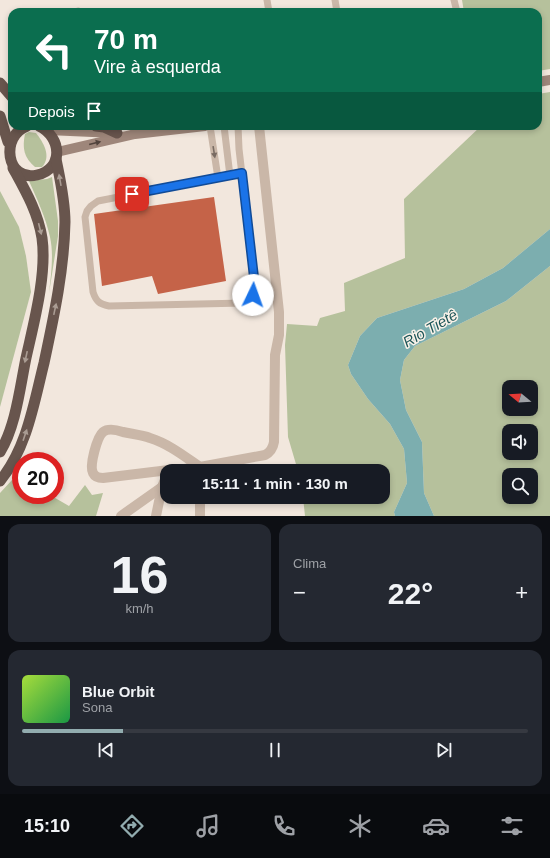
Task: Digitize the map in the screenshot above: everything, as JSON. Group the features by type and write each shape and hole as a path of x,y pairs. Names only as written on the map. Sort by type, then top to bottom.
{"highway":[{"path":"0,83 8,92"},
{"path":"0,116 8,142 7,154 13,168 31,199 42,238 40,292 18,399 11,425 0,452"},
{"path":"8,142 13,134 18,130"},
{"path":"0,481 12,466 27,430 61,285 65,221 64,203 56,156 57,144 53,136 45,130"},
{"path":"110,130 117,133"},
{"path":"13,168 28,176 37,176 52,166 56,156"}],"main road":[{"path":"79,130 135,134"},
{"path":"56,156 135,134 170,130"}],"street":[{"path":"223,464 265,455 270,452 274,442 275,355 279,312 259,130"},
{"path":"160,473 103,478 93,474 91,468 99,437 102,432 115,430 150,437 176,450 194,464"},
{"path":"121,516 160,488"},
{"path":"156,516 160,497"},
{"path":"200,504 200,516"}],"lane":[{"path":"211,130 218,178"},
{"path":"224,130 230,176"},
{"path":"238,130 255,286 253,295 244,303 117,306 100,305 92,292 85,217 91,206 98,201 119,196 242,173"}],"green space":[{"path":"462,0 550,0 550,69 542,70 542,8 463,8"},
{"path":"550,92 550,229 503,268 464,289 377,318 360,336 348,365 351,374 368,399 390,424 404,449 407,483 394,512 395,516 305,516 304,504 390,504 390,464 296,464 288,437 285,345 287,324 317,326 320,318 345,311 344,283 405,258 404,199 477,130 542,130 542,93"},
{"path":"29,132 36,133 45,149 46,158 42,167 35,167 26,156 24,148 25,134"},
{"path":"52,177 58,221 58,236 49,293 52,258 50,237 44,216 29,181"},
{"path":"0,191 19,227 26,256 31,292 0,407"},
{"path":"550,266 550,516 434,516 424,493 422,442 406,410 400,380 404,360 415,346 506,301"},
{"path":"12,480 12,504 64,503 69,506 85,485 92,495 103,493 96,516 0,516 0,493"}],"water":[{"name":"Rio Tietê","path":"550,229 550,266 506,301 415,346 404,360 400,380 406,410 422,442 424,493 434,516 395,516 394,512 407,483 404,449 390,424 368,399 351,374 348,365 360,336 377,318 464,289 503,268"}],"building":[{"path":"214,197 226,281 158,294 152,276 102,286 94,214"}],"route":[{"path":"132,194 242,173 255,286 253,295"}]}
